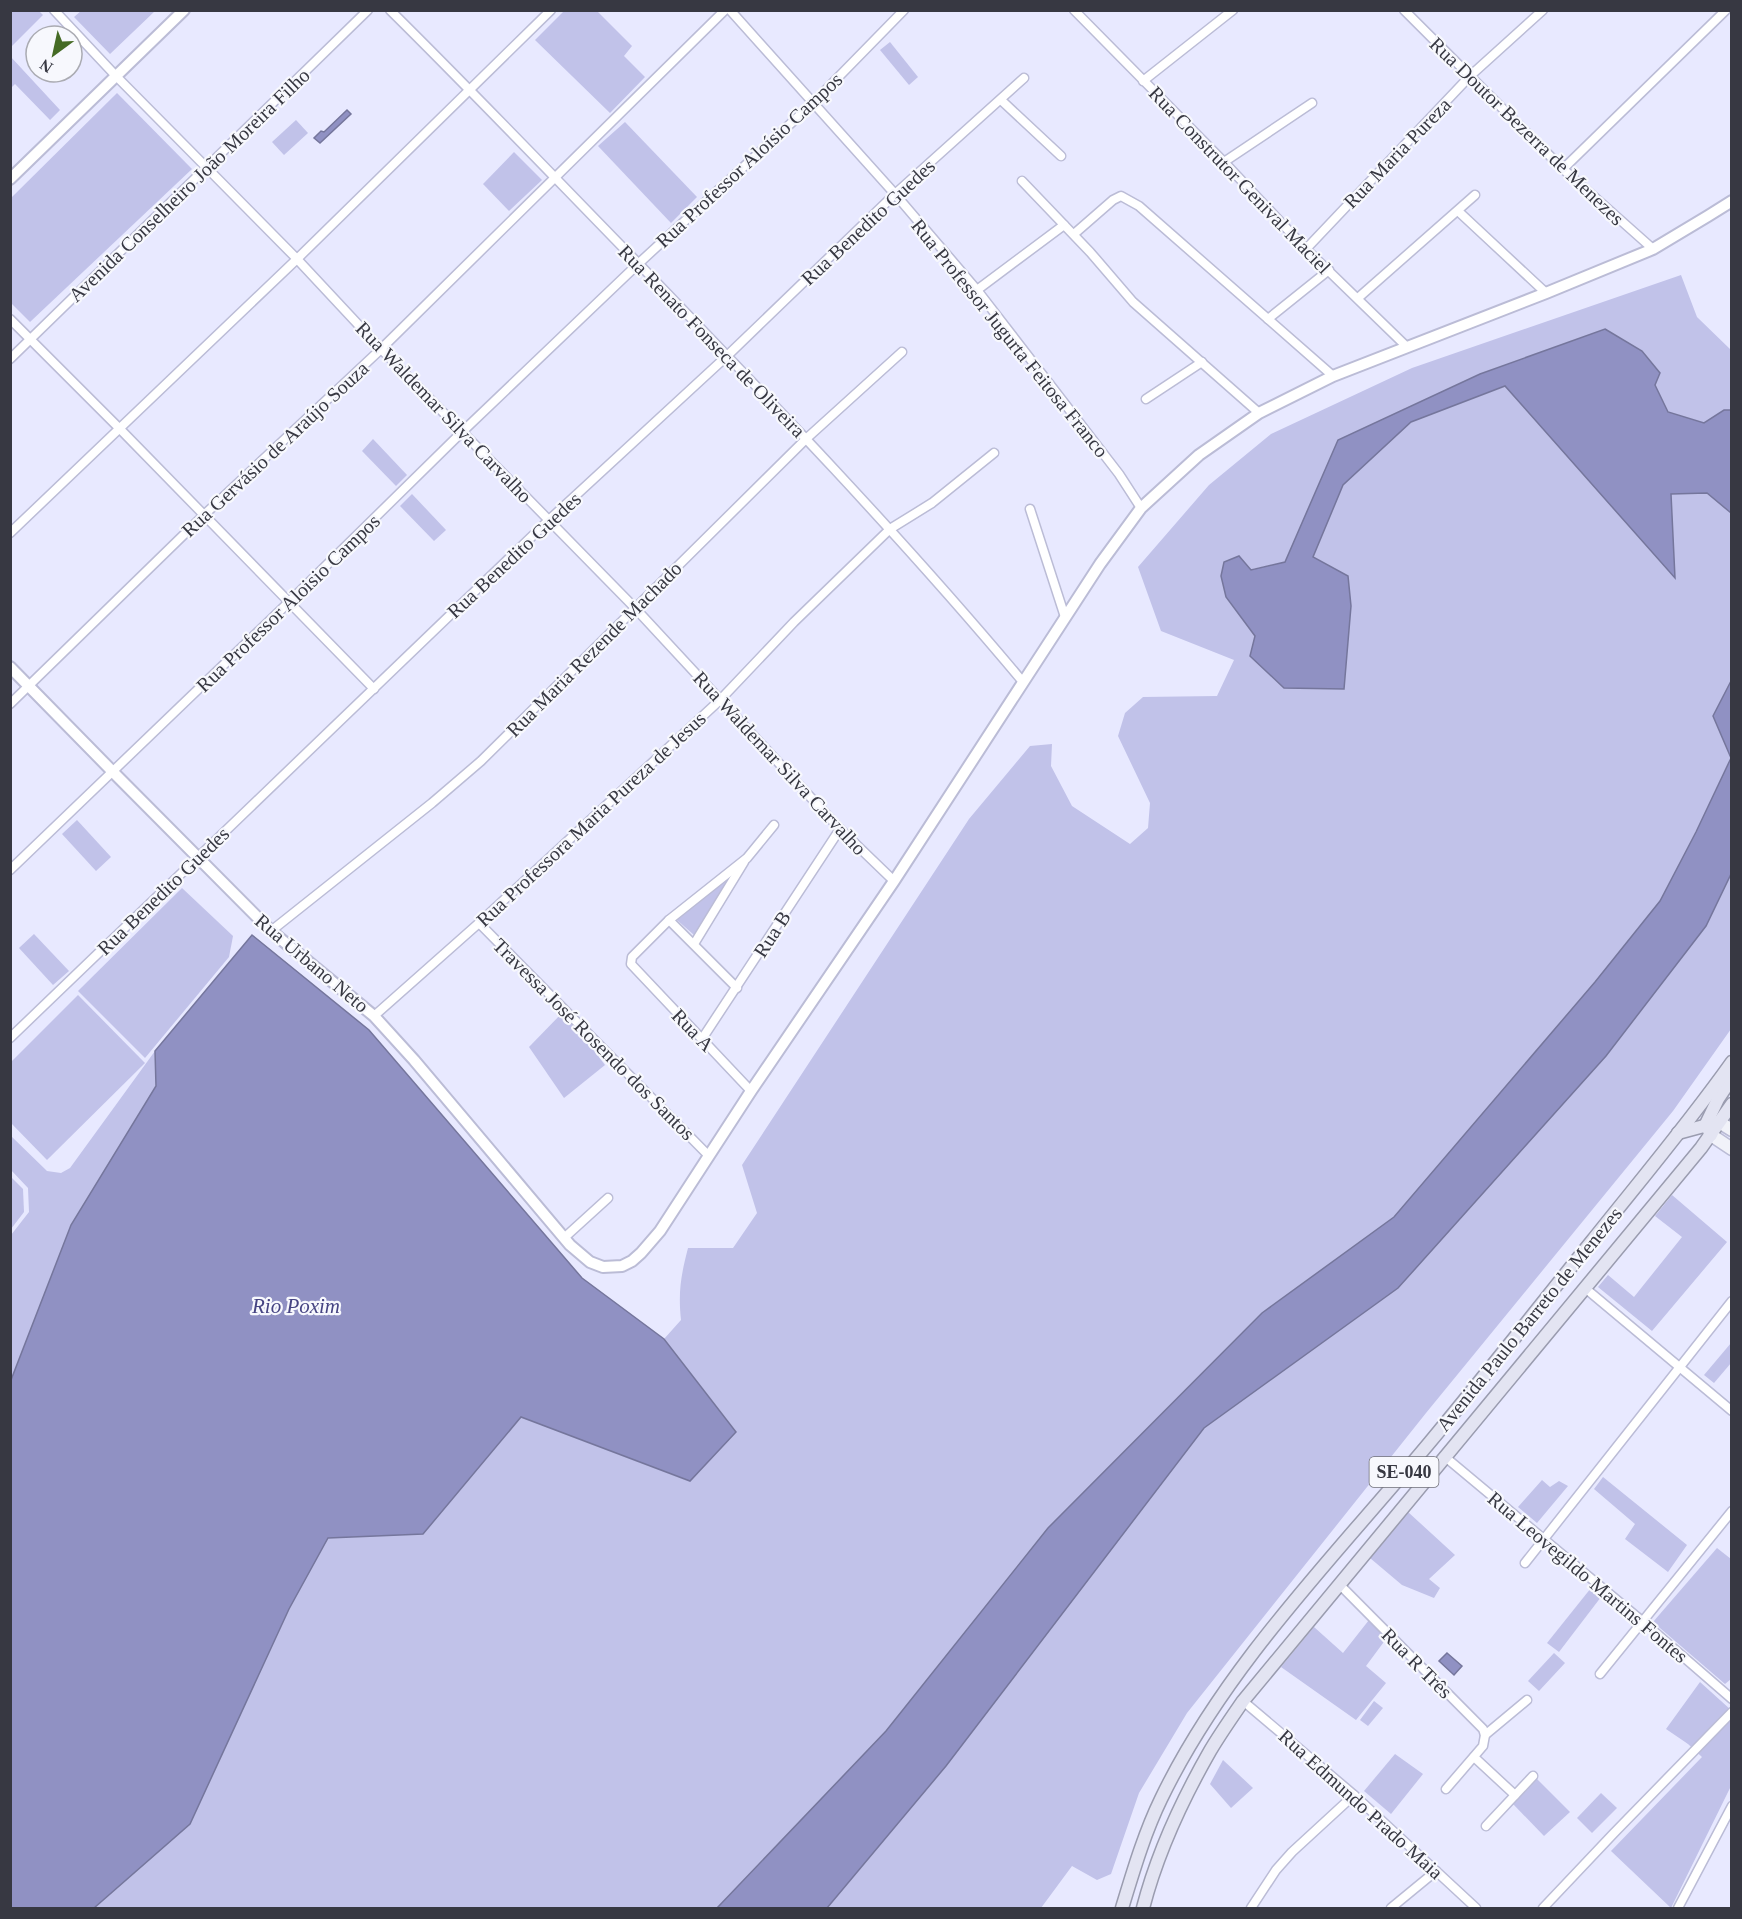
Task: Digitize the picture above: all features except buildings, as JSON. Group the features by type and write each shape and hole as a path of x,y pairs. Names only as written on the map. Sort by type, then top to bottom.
{"main road":[{"name":"Avenida Paulo Barreto de Menezes","path":"1122,1908 1133,1870 1160,1801 1189,1747 1226,1687 1318,1572 1430,1442 1678,1133 1731,1062"},
{"path":"1712,1127 1718,1099 1731,1078"},
{"name":"Avenida Paulo Barreto de Menezes","path":"1147,1906 1161,1853 1184,1801 1210,1750 1244,1701 1585,1288 1731,1104"},
{"path":"1712,1127 1731,1149"},
{"path":"1678,1133 1712,1127 1731,1130"}],"street":[{"name":"Rua Waldemar Silva Carvalho","path":"54,10 635,609 840,829 894,881"},
{"path":"10,179 184,10"},
{"name":"Avenida Conselheiro João Moreira Filho","path":"10,359 368,10"},
{"name":"Rua Renato Fonseca de Oliveira","path":"390,10 807,438 890,529 1023,682"},
{"path":"10,533 297,259 551,10"},
{"name":"Rua Gervásio de Araújo Souza","path":"10,704 204,515 381,349 725,10"},
{"name":"Rua Professor Jugurta Feitosa Franco","path":"730,10 895,194 977,290 1097,446 1141,508"},
{"name":"Rua Professor Aloísio Campos","path":"462,432 638,264 813,103 904,10"},
{"name":"Rua Construtor Genival Maciel","path":"1074,10 1306,249 1407,347"},
{"path":"1143,81 1233,10"},
{"name":"Rua Doutor Bezerra de Menezes","path":"1404,10 1563,169 1653,249"},
{"name":"Rua Maria Pureza","path":"1306,249 1470,76 1543,10"},
{"path":"1563,169 1726,10"},
{"name":"Rua Benedito Guedes","path":"10,1038 549,520 728,355 895,194 1024,78"},
{"path":"1000,100 1061,156"},
{"path":"1224,162 1312,103"},
{"path":"1022,181 1074,234 1133,302 1259,413"},
{"path":"1358,298 1475,195"},
{"path":"1074,234 1113,200 1121,196 1139,206 1333,376"},
{"path":"709,1156 894,881 1100,564 1141,508 1199,455 1259,413 1333,376 1653,249 1731,201"},
{"path":"1458,211 1546,293"},
{"path":"977,290 1064,225"},
{"path":"1268,319 1329,270"},
{"path":"10,319 374,689"},
{"name":"Rua Maria Rezende Machado","path":"271,931 473,768 807,438 902,352"},
{"path":"1146,399 1202,363"},
{"name":"Rua Professor Aloisio Campos","path":"10,870 462,432"},
{"name":"Rua Professora Maria Pureza de Jesus","path":"374,1016 480,923 720,700 794,622 890,529 932,503 994,453"},
{"path":"1030,509 1065,617"},
{"name":"Rua Urbano Neto","path":"10,667 271,931 374,1016 564,1238 590,1262 603,1267 622,1266 641,1253 660,1231 709,1156"},
{"path":"694,944 747,858 774,825"},
{"name":"Rua B","path":"702,1039 840,829"},
{"path":"737,988 669,920 747,858"},
{"name":"Rua A","path":"669,920 632,957 631,964 752,1091"},
{"name":"Travessa José Rosendo dos Santos","path":"480,923 709,1156"},
{"path":"564,1238 608,1198"},
{"path":"1585,1288 1731,1411"},
{"path":"1525,1563 1731,1301"},
{"name":"Rua Leovegildo Martins Fontes","path":"1444,1456 1544,1538 1731,1699"},
{"path":"1600,1674 1731,1510"},
{"name":"Rua R Três","path":"1339,1584 1483,1729 1485,1735"},
{"path":"1446,1789 1483,1746 1485,1735 1527,1700"},
{"name":"Rua Edmundo Prado Maia","path":"1244,1701 1354,1795 1476,1908"},
{"path":"1544,1908 1731,1712"},
{"path":"1474,1757 1515,1795"},
{"path":"1486,1826 1533,1776"},
{"path":"1251,1908 1276,1870 1292,1852 1354,1795"},
{"path":"1678,1908 1731,1808"},
{"path":"1391,1908 1436,1871"}],"shaded area":[{"path":"11,10 39,11 43,15 34,24 24,24 24,34 11,47"},
{"path":"81,10 155,11 110,54 84,27 84,24 81,24 74,17"},
{"path":"565,10 597,11 632,46 624,56 645,77 610,113 535,40"},
{"path":"890,42 918,77 909,85 880,50"},
{"path":"10,56 24,71 24,84 36,84 60,110 50,120 15,84 11,88"},
{"path":"117,93 192,169 30,322 11,303 11,198"},
{"path":"296,120 308,133 284,155 272,142"},
{"path":"625,122 697,197 671,223 598,146"},
{"path":"514,152 542,180 509,211 483,184"},
{"path":"1681,275 1697,317 1731,350 1731,410 1724,410 1704,423 1668,412 1655,385 1660,372 1642,351 1605,329 1480,374 1339,440 1285,562 1221,576 1226,597 1255,636 1344,689 1351,606 1313,557 1343,485 1411,422 1506,386 1674,577 1671,494 1707,493 1731,513 1731,681 1713,716 1731,757 1696,832 1660,901 1595,982 1394,1217 1262,1313 1048,1528 886,1731 717,1908 94,1908 190,1824 289,1609 327,1538 423,1534 521,1417 689,1481 736,1431 664,1339 681,1320 681,1284 688,1248 733,1248 757,1213 742,1165 969,819 1030,746 1052,744 1051,766 1072,806 1130,844 1148,828 1150,803 1118,736 1125,713 1143,697 1217,696 1234,660 1161,631 1138,567 1209,485 1271,434 1412,368"},
{"path":"373,439 407,475 396,486 362,451"},
{"path":"412,494 446,530 434,541 400,506"},
{"path":"77,820 111,857 96,871 62,834"},
{"path":"1731,874 1731,1029 1673,1111 1426,1413 1187,1713 1139,1793 1111,1874 1097,1880 1072,1866 1041,1908 827,1908 946,1766 1204,1428 1398,1288 1606,1056 1706,926"},
{"path":"730,877 694,935 677,920"},
{"path":"182,888 233,936 229,957 145,1058 78,991"},
{"path":"34,934 69,971 53,985 19,948"},
{"path":"78,995 145,1063 47,1160 11,1123 11,1062"},
{"path":"564,1011 605,1065 564,1098 529,1047"},
{"path":"155,1051 156,1086 71,1225 11,1380 11,1235 29,1212 28,1188 11,1170 11,1136 47,1171 61,1173 70,1168"},
{"path":"11,1177 23,1189 24,1212 11,1229"},
{"path":"1672,1195 1727,1242 1652,1331 1598,1287 1608,1275 1634,1297 1682,1237 1655,1216"},
{"path":"1731,1343 1731,1363 1714,1383 1704,1375"},
{"path":"1603,1477 1687,1545 1668,1572 1625,1539 1635,1524 1594,1489"},
{"path":"1542,1480 1550,1487 1559,1481 1568,1486 1537,1523 1518,1507"},
{"path":"1408,1512 1455,1555 1429,1579 1440,1588 1434,1598 1402,1585 1370,1558"},
{"path":"1717,1548 1731,1559 1731,1679 1725,1684 1653,1622"},
{"path":"1591,1588 1601,1597 1559,1652 1547,1643"},
{"path":"1369,1620 1386,1639 1366,1666 1386,1683 1356,1720 1281,1667 1314,1627 1343,1653"},
{"path":"1554,1653 1565,1663 1539,1691 1528,1681"},
{"path":"1700,1682 1731,1710 1731,1786 1671,1908 1611,1851 1702,1757 1666,1729"},
{"path":"1374,1701 1383,1708 1368,1726 1360,1720"},
{"path":"1395,1754 1423,1774 1391,1814 1364,1791"},
{"path":"1223,1760 1253,1788 1231,1808 1210,1784"},
{"path":"1537,1779 1570,1812 1544,1836 1513,1804"},
{"path":"1601,1793 1617,1808 1592,1833 1577,1818"}],"water":[{"path":"347,110 351,114 320,143 314,138 321,131 324,132"},
{"path":"1605,329 1642,351 1660,373 1655,385 1668,412 1704,423 1724,410 1731,410 1731,513 1707,493 1671,494 1675,578 1505,386 1411,422 1343,485 1313,557 1348,576 1351,606 1344,689 1284,688 1250,656 1255,636 1226,597 1221,576 1224,562 1239,556 1251,570 1285,562 1338,440 1480,374"},
{"path":"1731,681 1731,758 1713,716"},
{"path":"1731,758 1731,874 1706,926 1606,1056 1398,1288 1204,1428 946,1766 827,1908 717,1908 886,1731 1048,1528 1262,1313 1394,1217 1595,982 1660,901"},
{"name":"Rio Poxim","path":"252,935 369,1030 582,1278 664,1339 736,1432 690,1481 521,1417 423,1534 328,1538 289,1609 190,1824 94,1908 11,1908 11,1380 71,1225 156,1086 155,1051"},
{"path":"1447,1653 1462,1666 1454,1675 1439,1661"}]}
